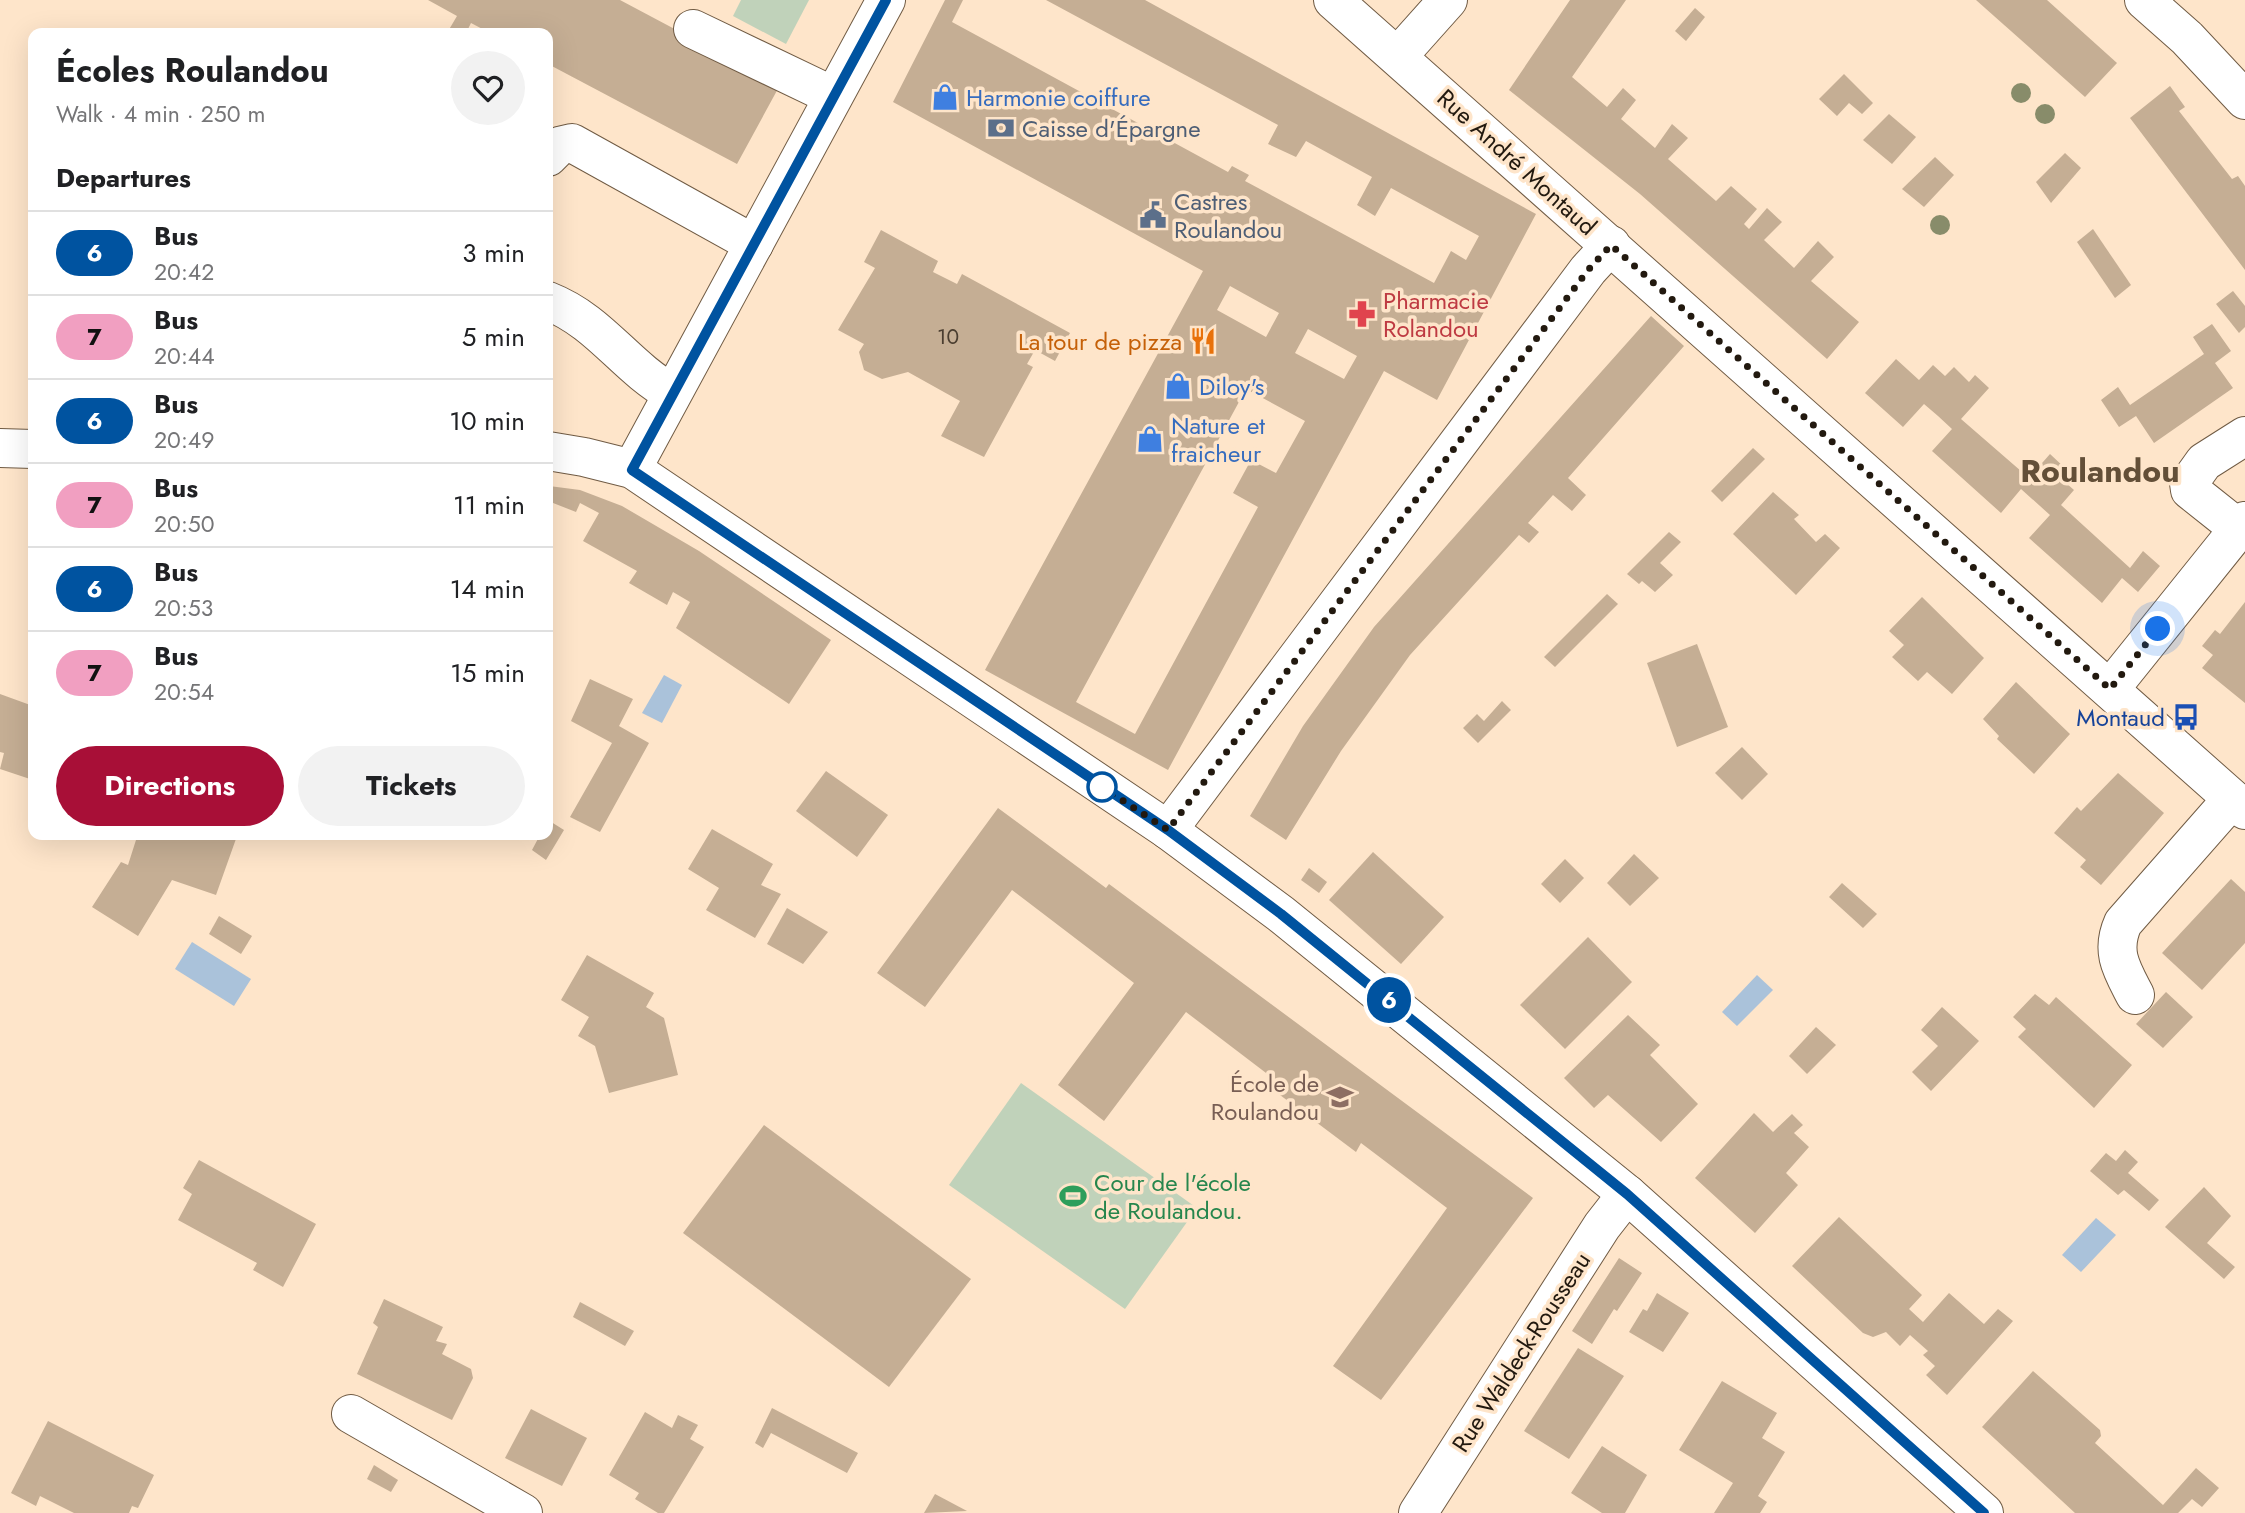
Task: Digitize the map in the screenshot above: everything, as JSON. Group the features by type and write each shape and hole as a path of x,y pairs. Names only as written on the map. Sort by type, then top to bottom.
{"street":[{"path":"632,470 886,0"},
{"name":"Rue André Montaud","path":"1334,0 2239,805 2123,923 2117,937 2116,952 2135,995"},
{"path":"1398,56 1448,0"},
{"path":"2144,0 2187,38 2245,100"},
{"path":"693,29 834,96"},
{"path":"553,152 559,146 572,144 754,244"},
{"path":"1168,830 1588,270 1611,245"},
{"path":"553,303 573,311 612,342 649,380 672,393"},
{"path":"2110,689 2242,525 2190,490 2189,483 2204,462 2245,436"},
{"path":"0,448 28,449"},
{"path":"553,452 632,470 1168,830 1291,922 1627,1194 1984,1513"},
{"name":"Rue Waldeck-Rousseau","path":"1418,1513 1602,1226 1627,1194"},
{"path":"351,1413 523,1513"}],"green space":[{"path":"741,0 809,0 786,44 733,16"},
{"name":"Cour de l'école de Roulandou.","path":"1021,1083 1197,1208 1125,1309 949,1185"}],"water":[{"path":"664,675 682,685 662,723 642,713"},
{"path":"192,942 251,979 234,1006 175,969"},
{"path":"1757,975 1773,990 1737,1026 1722,1012"},
{"path":"2096,1218 2116,1235 2081,1272 2062,1255"}],"building":[{"path":"428,0 620,0 780,85 737,164 553,67 553,28 480,28 471,23 468,28 450,28 457,16"},
{"path":"945,0 963,0 952,22 1228,172 1232,166 1249,175 1245,181 1434,283 1451,251 1466,260 1479,236 1391,188 1375,216 1357,205 1372,177 1306,141 1296,157 1268,144 1278,125 1046,0 1145,0 1536,214 1437,400 1384,371 1168,770 985,670 1203,271 893,102","holes":["1230,286 1279,313 1266,337 1217,310","1308,329 1357,356 1344,379 1295,353","1246,389 1305,421 1276,473 1251,460 1233,493 1258,507 1135,734 1076,702"]},
{"path":"1570,0 1626,0 1572,77 1607,107 1623,88 1636,100 1621,119 1655,148 1672,124 1688,138 1668,159 1716,201 1731,186 1757,209 1744,224 1749,229 1767,208 1782,222 1764,240 1794,268 1818,241 1834,257 1811,281 1859,322 1827,359 1640,194 1509,90"},
{"path":"1976,0 2047,0 2117,63 2085,97"},
{"path":"1695,8 1705,17 1686,41 1675,31"},
{"path":"1844,74 1873,103 1862,114 1849,103 1837,116 1819,99"},
{"path":"2170,86 2185,107 2179,111 2232,179 2238,176 2245,186 2245,270 2130,118"},
{"path":"1889,114 1916,137 1892,164 1863,140"},
{"path":"2065,153 2081,168 2051,203 2036,182"},
{"path":"1935,157 1954,175 1924,207 1902,189"},
{"path":"2093,229 2131,285 2115,298 2077,242"},
{"path":"881,230 938,261 933,272 957,284 962,274 1070,333 1055,361 1035,350 1027,364 1033,367 984,457 941,436 960,401 908,372 882,379 864,370 859,352 864,344 838,330 875,268 864,262"},
{"path":"2233,291 2245,306 2245,327 2239,333 2216,304"},
{"path":"1651,316 1684,346 1568,478 1586,495 1572,511 1553,495 1528,523 1539,532 1529,543 1519,535 1410,655 1341,751 1286,840 1250,816 1303,726 1374,627"},
{"path":"2212,324 2231,351 2215,363 2233,388 2154,443 2136,416 2119,427 2101,400 2118,387 2130,405 2168,379 2204,354 2193,337"},
{"path":"1896,359 1919,380 1933,365 1945,376 1954,367 1969,382 1975,375 1989,388 1961,419 2029,478 2050,454 2065,468 2058,476 2074,490 2061,505 2130,568 2143,551 2160,566 2138,592 2122,578 2102,603 2029,538 2050,515 2021,489 2001,513 1932,451 1952,429 1938,416 1924,404 1903,427 1865,393"},
{"path":"1753,448 1765,459 1722,502 1711,491"},
{"path":"553,487 580,490 622,506 699,551 831,640 789,704 676,628 690,602 673,592 667,605 629,583 637,571 583,541 599,513 580,503 576,512 553,503"},
{"path":"1773,492 1799,515 1794,519 1816,542 1825,534 1840,548 1796,595 1733,534"},
{"path":"1669,532 1681,542 1660,563 1673,575 1655,592 1642,581 1639,584 1627,574"},
{"path":"1607,594 1618,604 1555,667 1544,657"},
{"path":"1922,597 1984,658 1952,694 1927,672 1918,681 1892,657 1904,645 1889,631"},
{"path":"2245,602 2245,703 2202,668 2213,655 2202,646 2215,630 2220,634"},
{"path":"1697,644 1728,727 1677,747 1647,663"},
{"path":"590,679 633,699 619,726 649,743 600,832 570,817 612,743 571,721"},
{"path":"2016,682 2070,734 2034,774 1997,739 1999,736 1983,719"},
{"path":"0,694 28,704 28,778 0,769 4,753 0,752"},
{"path":"1502,701 1511,710 1478,743 1463,728 1477,714 1484,721"},
{"path":"1742,747 1768,774 1742,800 1715,773"},
{"path":"826,771 888,815 857,857 796,811"},
{"path":"2118,773 2164,813 2101,885 2080,867 2086,860 2054,833 2077,807 2081,811"},
{"name":"École de Roulandou","path":"998,808 1106,888 1109,884 1533,1198 1381,1400 1333,1366 1447,1208 1361,1143 1356,1152 1264,1083 1270,1076 1186,1012 1104,1121 1058,1085 1134,983 1012,890 925,1007 877,973"},
{"path":"553,823 564,830 546,860 532,850 537,840 553,840"},
{"path":"712,829 773,864 761,885 781,894 755,938 706,910 719,888 688,869"},
{"path":"136,840 236,840 216,895 172,880 138,936 92,907 121,862 128,865"},
{"path":"1373,852 1444,917 1401,964 1329,900"},
{"path":"1634,854 1659,878 1630,906 1607,883"},
{"path":"1565,859 1584,878 1560,903 1541,884"},
{"path":"1309,868 1327,882 1319,893 1301,880"},
{"path":"2231,879 2245,892 2245,943 2202,990 2162,953"},
{"path":"1842,883 1877,914 1863,928 1829,897"},
{"path":"787,908 828,932 803,964 767,944"},
{"path":"219,916 252,936 241,954 209,934"},
{"path":"1588,937 1632,982 1565,1049 1520,1005"},
{"path":"587,955 654,993 646,1007 664,1018 678,1075 609,1093 595,1046 578,1036 589,1017 561,1000"},
{"path":"2166,992 2193,1017 2163,1048 2136,1024"},
{"path":"2035,994 2049,1005 2056,997 2132,1065 2094,1108 2018,1037 2026,1029 2013,1017"},
{"path":"1942,1007 1979,1041 1931,1091 1912,1072 1938,1046 1921,1030"},
{"path":"1628,1015 1660,1045 1650,1055 1698,1104 1661,1142 1608,1095 1594,1108 1564,1078"},
{"path":"1816,1027 1836,1045 1807,1074 1789,1056"},
{"path":"1754,1113 1773,1132 1792,1114 1803,1125 1794,1133 1809,1147 1786,1173 1798,1185 1755,1233 1695,1178"},
{"path":"764,1125 971,1279 889,1387 683,1233"},
{"path":"2125,1150 2138,1162 2128,1173 2159,1200 2149,1211 2124,1190 2118,1195 2090,1171 2106,1153 2116,1161"},
{"path":"199,1160 316,1224 283,1287 253,1270 257,1263 178,1220 192,1194 183,1188"},
{"path":"2204,1187 2231,1216 2207,1243 2235,1267 2224,1279 2165,1227"},
{"path":"1839,1217 1922,1295 1909,1309 1923,1322 1949,1293 1984,1324 1998,1309 2013,1321 1947,1395 1926,1375 1935,1366 1923,1355 1928,1351 1910,1335 1900,1346 1886,1332 1873,1337 1863,1333 1792,1266"},
{"path":"1619,1258 1642,1273 1617,1311 1614,1309 1592,1344 1572,1331"},
{"path":"1657,1293 1689,1313 1663,1352 1629,1332 1643,1309 1647,1311"},
{"path":"384,1299 443,1327 436,1341 447,1344 442,1354 471,1369 473,1378 452,1420 357,1374 378,1327 373,1323"},
{"path":"580,1302 634,1331 625,1346 573,1317"},
{"path":"1578,1348 1624,1376 1569,1459 1524,1431"},
{"path":"2033,1371 2100,1430 2101,1436 2095,1443 2163,1505 2196,1468 2219,1488 2202,1507 2192,1499 2178,1513 2075,1513 1982,1427"},
{"path":"1722,1381 1777,1413 1762,1438 1785,1452 1758,1496 1767,1502 1760,1513 1714,1513 1733,1483 1679,1450"},
{"path":"772,1408 858,1453 847,1473 771,1433 763,1448 755,1443"},
{"path":"531,1409 587,1438 562,1486 505,1458"},
{"path":"645,1412 672,1428 678,1415 698,1425 690,1439 704,1447 664,1513 658,1513 635,1499 639,1493 609,1475"},
{"path":"48,1421 154,1475 138,1508 132,1506 129,1513 74,1513 40,1496 36,1506 11,1493"},
{"path":"1602,1446 1647,1475 1625,1513 1602,1513 1571,1493"},
{"path":"374,1465 398,1480 391,1492 367,1479"},
{"path":"935,1494 967,1511 924,1513"}],"bus line":[{"name":"6","path":"886,0 632,470 949,680 1168,830 1281,914 1627,1194 1984,1513"}],"place":[{"name":"Harmonie coiffure","path":"945,97"},
{"name":"Caisse d'Épargne","path":"1001,128"},
{"name":"Castres Roulandou","path":"1153,215"},
{"name":"Pharmacie Rolandou","path":"1362,314"},
{"name":"La tour de pizza","path":"1203,341"},
{"name":"Diloy's","path":"1178,386"},
{"name":"Nature et fraicheur","path":"1150,439"},
{"name":"Montaud","path":"2186,717"},
{"name":"École de Roulandou","path":"1340,1097"},
{"name":"Cour de l'école de Roulandou.","path":"1073,1196"}],"district":[{"name":"Roulandou","path":"2100,471"}],"route":[{"path":"1102,787 1168,830 1588,270 1611,245 2110,689 2158,629"}]}
